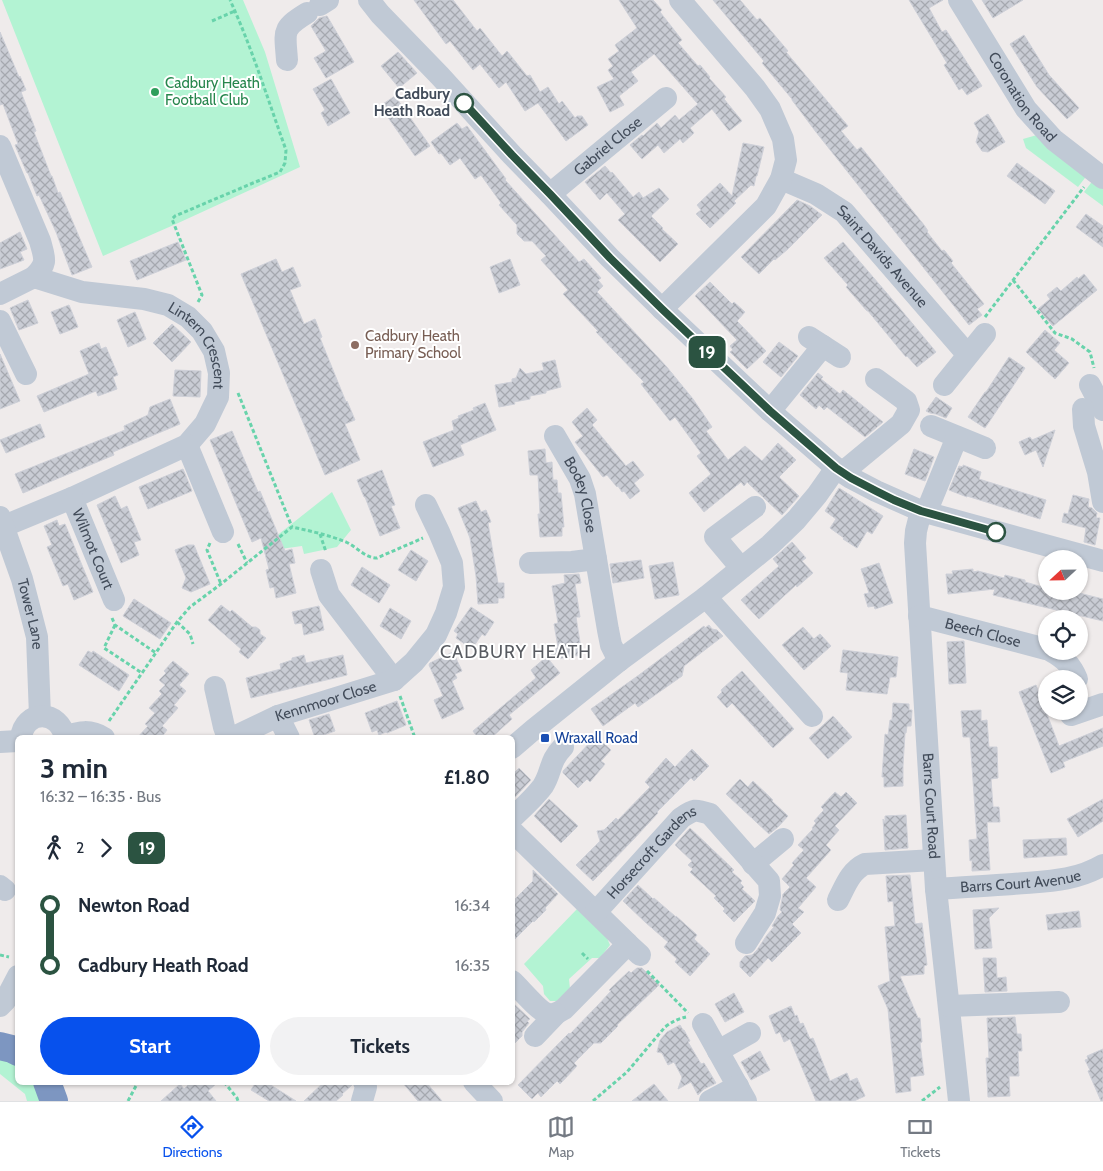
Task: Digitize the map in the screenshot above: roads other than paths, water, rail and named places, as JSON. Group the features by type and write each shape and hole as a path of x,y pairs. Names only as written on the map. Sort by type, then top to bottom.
{"highway":[{"path":"0,1046 15,1050"},
{"path":"48,1085 54,1101"}],"street":[{"path":"369,0 380,14 610,258 770,411 839,470 894,500 924,512 1103,559"},
{"path":"662,309 766,206 781,179 786,160 783,139 770,109 755,88 680,0"},
{"name":"Coronation Road","path":"959,0 1026,110 1054,140 1099,175"},
{"path":"287,60 285,37 287,29 291,23 318,6"},
{"name":"Gabriel Close","path":"550,194 666,98"},
{"path":"0,294 34,278 43,268 44,257 40,241 1,152"},
{"name":"Saint Davids Avenue","path":"781,179 816,194 844,212 977,343 944,385"},
{"name":"Lintern Crescent","path":"2,521 72,498 187,445 205,424 218,397 219,374 214,351 202,331 188,318 168,305 144,299 82,292 34,278"},
{"path":"0,321 26,374"},
{"path":"770,411 824,347"},
{"path":"515,745 619,661 706,597 770,545 796,520 839,470 901,424 909,410 906,401 876,379"},
{"path":"1090,385 1093,410 1084,426 1098,472 1103,502"},
{"path":"931,426 984,448"},
{"name":"Bodey Close","path":"553,432 580,479 585,494 611,644 619,661"},
{"name":"Barrs Court Road","path":"957,436 916,531 915,543 936,889 959,1101"},
{"path":"187,445 223,532"},
{"name":"Wilmot Court","path":"72,498 114,600"},
{"name":"Kennmoor Close","path":"238,735 278,716 394,680 414,662 436,635 446,613 454,587 452,563 426,505"},
{"path":"742,568 714,537 754,507"},
{"name":"Tower Lane","path":"2,521 22,579 37,637 40,716"},
{"path":"530,564 596,559"},
{"name":"Kennmoor Close","path":"321,570 329,595 394,680"},
{"path":"706,597 812,716"},
{"name":"Beech Close","path":"919,616 1038,647"},
{"path":"1064,660 1072,670"},
{"path":"215,687 227,735"},
{"path":"22,735 23,728 28,722 44,716 55,720 60,725 64,735"},
{"path":"278,716 288,735"},
{"path":"72,735 82,732 97,735"},
{"path":"0,742 15,740"},
{"path":"515,815 543,785 553,761 563,747"},
{"name":"Horsecroft Gardens","path":"596,912 681,818 690,811 698,810 710,814 769,881 770,896 765,912 746,943"},
{"name":"Horsecroft Gardens","path":"515,834 634,949 556,1014"},
{"path":"754,864 783,839"},
{"path":"838,900 853,872 865,864 934,860"},
{"name":"Barrs Court Avenue","path":"936,889 1073,878 1103,866"},
{"path":"0,1006 5,1001 13,966"},
{"path":"515,984 537,1007 547,1014 556,1014"},
{"path":"949,1006 1059,1002"},
{"path":"535,1036 556,1014"},
{"path":"698,1021 718,1051 742,1094 710,1101"},
{"path":"718,1051 750,1033"},
{"path":"477,1085 492,1101"}],"place":[{"name":"Cadbury Heath Football Club","path":"155,92"},
{"name":"Cadbury Heath Road","path":"464,103"},
{"name":"Cadbury Heath Primary School","path":"355,345"},
{"name":"Wraxall Road","path":"545,738"}],"district":[{"name":"CADBURY HEATH","path":"516,652"}]}
